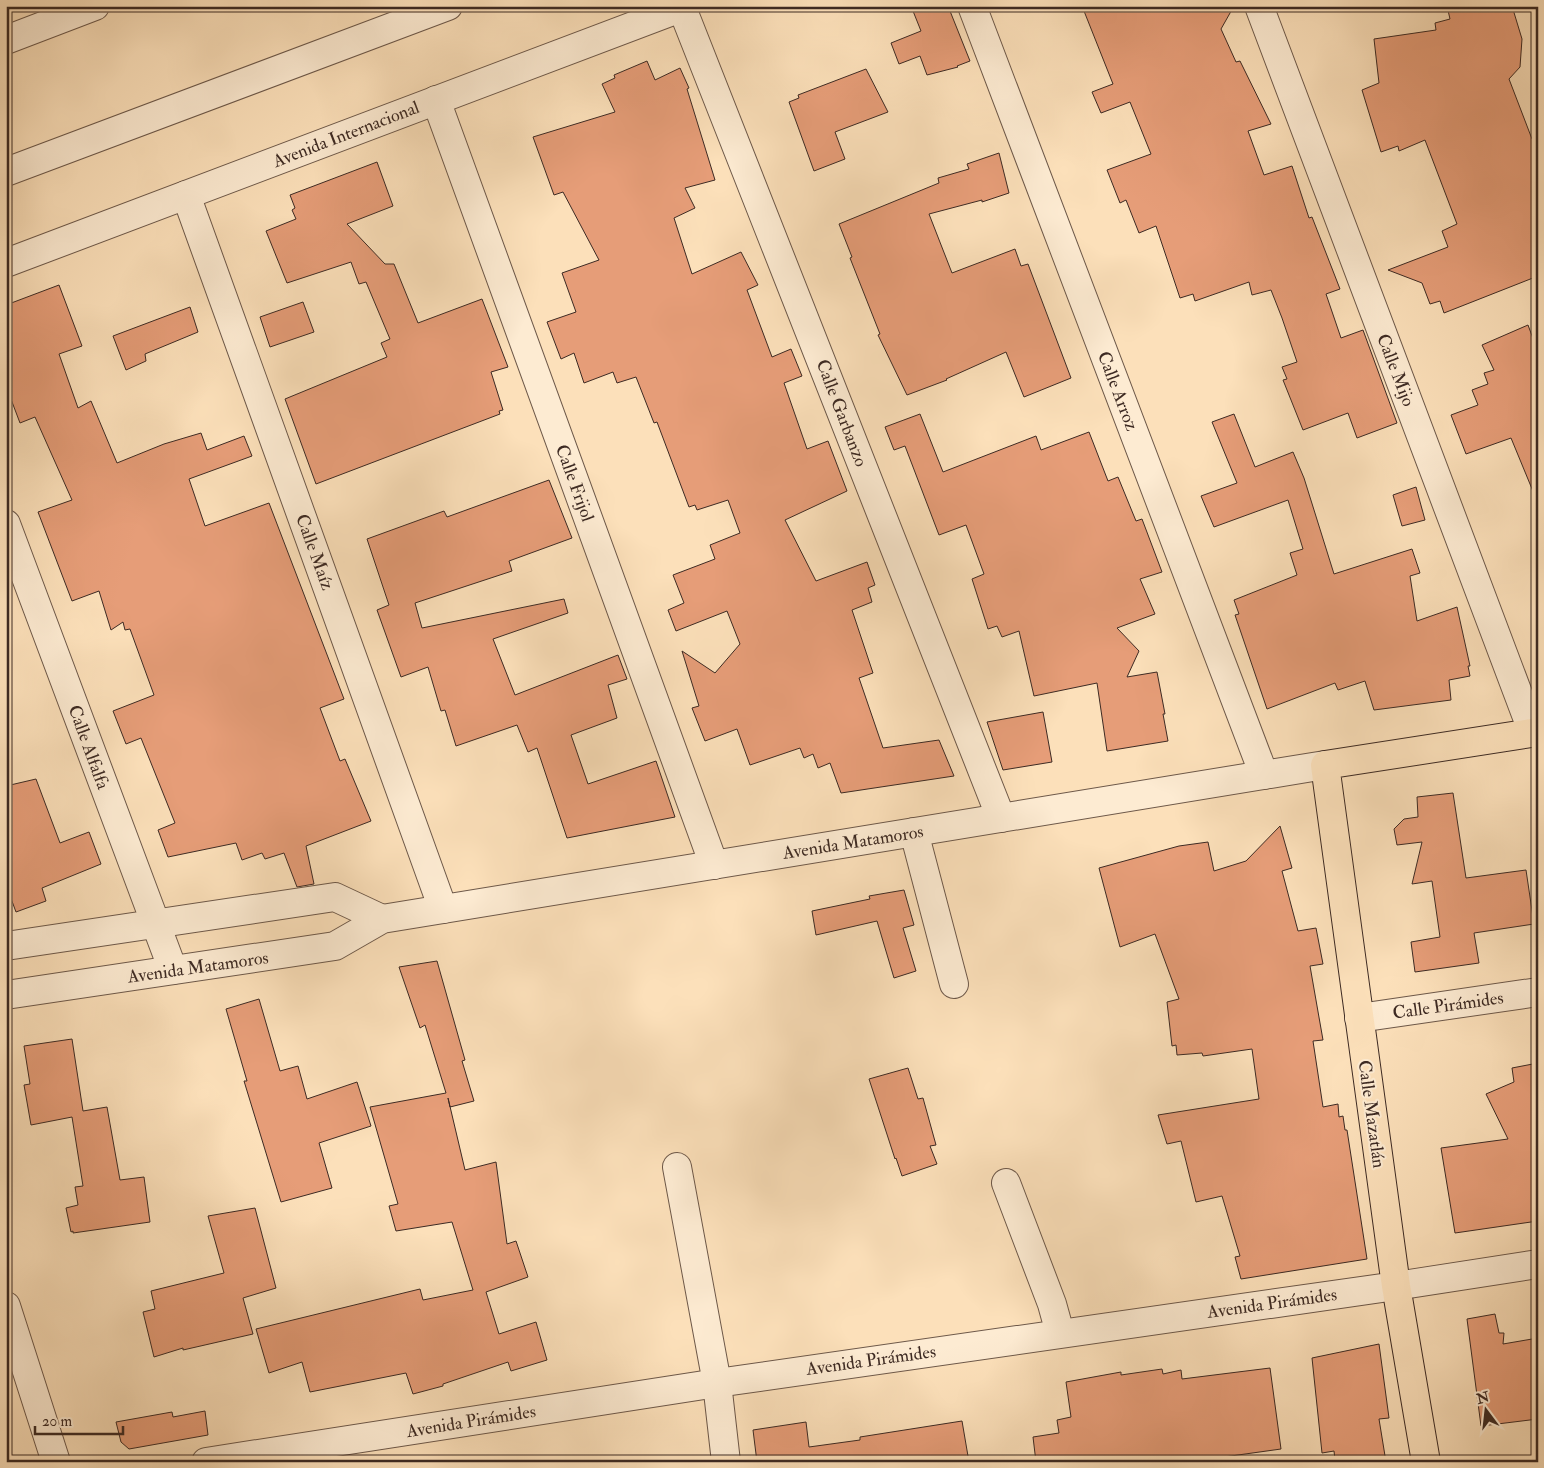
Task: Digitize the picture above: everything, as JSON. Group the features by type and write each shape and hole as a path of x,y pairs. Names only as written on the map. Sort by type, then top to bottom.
{"main road":[{"path":"1325,766 1535,732"},
{"name":"Calle Mazatlán","path":"1325,766 1396,1286 1426,1462"}],"street":[{"path":"6,40 95,6"},
{"path":"6,172 448,6"},
{"name":"Calle Arroz","path":"972,6 1264,775"},
{"name":"Calle Mijo","path":"1259,6 1535,732"},
{"name":"Avenida Internacional","path":"6,263 684,7"},
{"name":"Calle Garbanzo","path":"684,7 1001,818"},
{"name":"Calle Frijol","path":"436,100 714,865"},
{"name":"Calle Maíz","path":"186,195 443,909"},
{"name":"Calle Alfalfa","path":"6,524 173,970"},
{"name":"Avenida Matamoros","path":"6,995 335,946 382,918 1325,766"},
{"path":"914,832 954,984"},
{"path":"6,946 335,897 382,918"},
{"name":"Calle Pirámides","path":"1359,1018 1538,992"},
{"path":"677,1167 717,1383 726,1462"},
{"path":"1006,1183 1052,1304 1060,1333"},
{"name":"Avenida Pirámides","path":"206,1462 717,1383 1538,1264"},
{"path":"6,1306 56,1462"}],"building":[{"path":"911,6 948,6 970,61 958,67 927,75 920,56 899,64 891,43 921,31"},
{"path":"1082,6 1234,6 1221,29 1236,62 1240,61 1271,124 1248,131 1264,175 1292,166 1309,218 1312,217 1340,289 1326,294 1341,338 1363,330 1397,423 1357,438 1348,413 1303,430 1283,380 1287,379 1282,367 1297,362 1271,290 1252,295 1249,282 1195,301 1193,294 1180,298 1156,226 1139,233 1126,200 1120,203 1107,170 1151,154 1130,102 1101,113 1092,92 1113,84"},
{"path":"1447,6 1512,6 1522,39 1520,67 1509,79 1532,139 1538,137 1538,276 1444,313 1440,301 1430,304 1422,283 1388,270 1448,247 1442,231 1457,224 1425,140 1399,151 1398,146 1381,152 1362,90 1379,83 1374,39 1436,30 1435,23 1450,19"},
{"path":"647,61 655,80 680,68 689,88 687,89 715,180 685,188 695,208 674,218 692,274 741,252 758,285 747,290 772,357 791,349 802,376 784,383 807,449 828,441 847,491 785,520 816,581 867,562 875,585 868,588 872,602 852,610 873,673 859,678 883,748 939,740 954,776 841,793 830,763 818,768 813,754 804,758 800,748 750,765 737,729 705,741 692,708 699,706 682,651 715,673 740,644 727,611 676,631 668,610 684,603 673,575 715,559 710,545 740,533 728,500 697,510 695,505 689,507 657,422 654,423 636,377 617,383 613,372 584,383 574,353 561,359 547,322 576,312 562,273 599,260 563,192 554,195 533,137 615,112 602,84 615,78 614,75"},
{"path":"866,69 888,112 835,132 845,159 814,171 789,102 799,98 798,95"},
{"path":"999,153 1009,193 982,202 982,200 929,214 952,273 1015,249 1021,266 1028,264 1071,378 1024,397 1006,352 947,380 907,395 878,335 880,334 850,258 852,257 839,224 939,183 938,178 969,169 967,164"},
{"path":"377,162 393,206 347,224 385,264 394,264 418,323 482,299 508,367 491,372 503,410 499,411 500,414 316,484 285,399 387,357 381,343 390,339 366,282 359,284 351,262 287,283 266,231 296,219 292,210 295,208 290,195"},
{"path":"59,285 82,346 59,354 78,408 91,401 117,463 164,444 201,433 207,450 244,436 252,456 189,479 205,526 269,503 344,699 320,708 340,761 345,759 371,821 306,846 314,884 297,887 284,853 265,859 262,853 242,860 236,843 168,857 158,830 175,823 141,738 126,744 113,711 154,695 130,629 125,630 123,622 111,630 99,591 72,601 38,512 72,500 35,417 20,423 6,386 6,305"},
{"path":"303,302 314,332 270,347 260,317"},
{"path":"190,307 198,332 145,354 146,361 126,370 113,336"},
{"path":"1528,325 1538,352 1538,429 1533,430 1538,445 1537,501 1511,438 1466,454 1451,415 1478,405 1472,390 1488,384 1484,373 1494,370 1482,345"},
{"path":"920,414 943,472 1036,436 1041,450 1089,432 1108,481 1118,477 1136,521 1142,519 1162,572 1140,579 1155,614 1117,628 1139,651 1127,677 1157,672 1168,741 1107,751 1097,683 1034,696 1019,631 1002,637 997,626 988,629 972,579 984,574 966,525 939,535 905,446 894,450 885,427"},
{"path":"1234,414 1255,467 1293,452 1304,478 1334,574 1412,549 1420,573 1410,576 1417,621 1457,607 1470,666 1468,666 1470,676 1449,680 1451,700 1374,710 1365,681 1338,690 1335,683 1267,709 1235,615 1239,614 1234,600 1297,575 1290,553 1303,549 1288,500 1214,527 1201,496 1237,483 1212,422"},
{"path":"549,480 572,538 509,561 512,571 415,603 422,628 564,599 568,613 493,639 515,695 618,655 627,679 608,685 617,718 571,735 588,784 656,761 675,817 567,838 537,748 528,752 517,725 456,746 445,710 441,711 428,667 401,677 377,610 389,605 367,539 444,511 447,517"},
{"path":"1416,487 1425,520 1402,526 1393,495"},
{"path":"1043,712 1052,762 1003,770 987,722"},
{"path":"36,779 60,843 89,832 101,864 42,888 46,901 16,912 6,885 6,786"},
{"path":"1453,793 1466,878 1526,870 1534,924 1474,933 1479,963 1415,972 1411,942 1440,937 1432,881 1412,884 1422,842 1397,845 1394,829 1404,819 1418,817 1417,797"},
{"path":"1280,826 1292,868 1282,871 1298,931 1316,928 1323,964 1310,966 1323,1040 1313,1041 1323,1107 1338,1104 1339,1117 1343,1116 1345,1130 1347,1130 1367,1259 1241,1279 1235,1257 1240,1256 1222,1196 1196,1202 1181,1141 1167,1144 1158,1115 1259,1099 1252,1049 1203,1056 1202,1053 1177,1055 1176,1045 1172,1046 1167,1002 1179,999 1155,934 1120,947 1099,868 1179,846 1208,842 1214,871 1246,861"},
{"path":"904,890 914,925 903,928 916,971 894,978 877,921 816,935 812,911 870,899 869,896"},
{"path":"437,961 465,1060 462,1061 474,1101 450,1107 465,1170 496,1162 507,1244 516,1241 528,1277 486,1292 499,1334 536,1322 547,1360 511,1371 508,1362 443,1384 443,1386 413,1394 406,1373 310,1392 302,1362 269,1373 256,1329 420,1289 423,1300 473,1290 452,1222 396,1231 389,1206 398,1204 370,1107 446,1093 425,1025 420,1028 399,967"},
{"path":"259,999 280,1071 298,1066 307,1099 357,1082 371,1126 319,1143 332,1188 281,1202 244,1081 247,1081 226,1009"},
{"path":"72,1039 83,1111 107,1107 120,1180 144,1177 150,1222 71,1232 66,1208 78,1205 75,1187 83,1186 72,1117 31,1125 24,1085 30,1084 24,1046"},
{"path":"1538,1063 1538,1221 1455,1233 1441,1148 1508,1139 1486,1094 1514,1082 1512,1068"},
{"path":"908,1068 918,1099 923,1098 936,1145 930,1146 937,1164 902,1176 869,1079"},
{"path":"255,1208 276,1288 243,1298 253,1334 183,1350 183,1348 154,1357 143,1312 155,1309 151,1291 224,1273 208,1216"},
{"path":"1495,1314 1499,1333 1504,1333 1503,1344 1538,1338 1538,1419 1481,1426 1467,1319"},
{"path":"1379,1344 1389,1418 1379,1419 1386,1462 1344,1462 1344,1458 1335,1460 1334,1451 1322,1453 1312,1358"},
{"path":"1270,1368 1281,1449 1188,1462 1036,1462 1033,1437 1059,1433 1057,1420 1071,1417 1066,1382 1121,1372 1121,1375 1162,1369 1163,1374 1181,1370 1182,1379"},
{"path":"205,1411 208,1435 129,1449 121,1442 116,1422 172,1412 173,1417"},
{"path":"962,1421 969,1462 757,1462 753,1430 806,1422 809,1447 860,1440 860,1437"}]}
